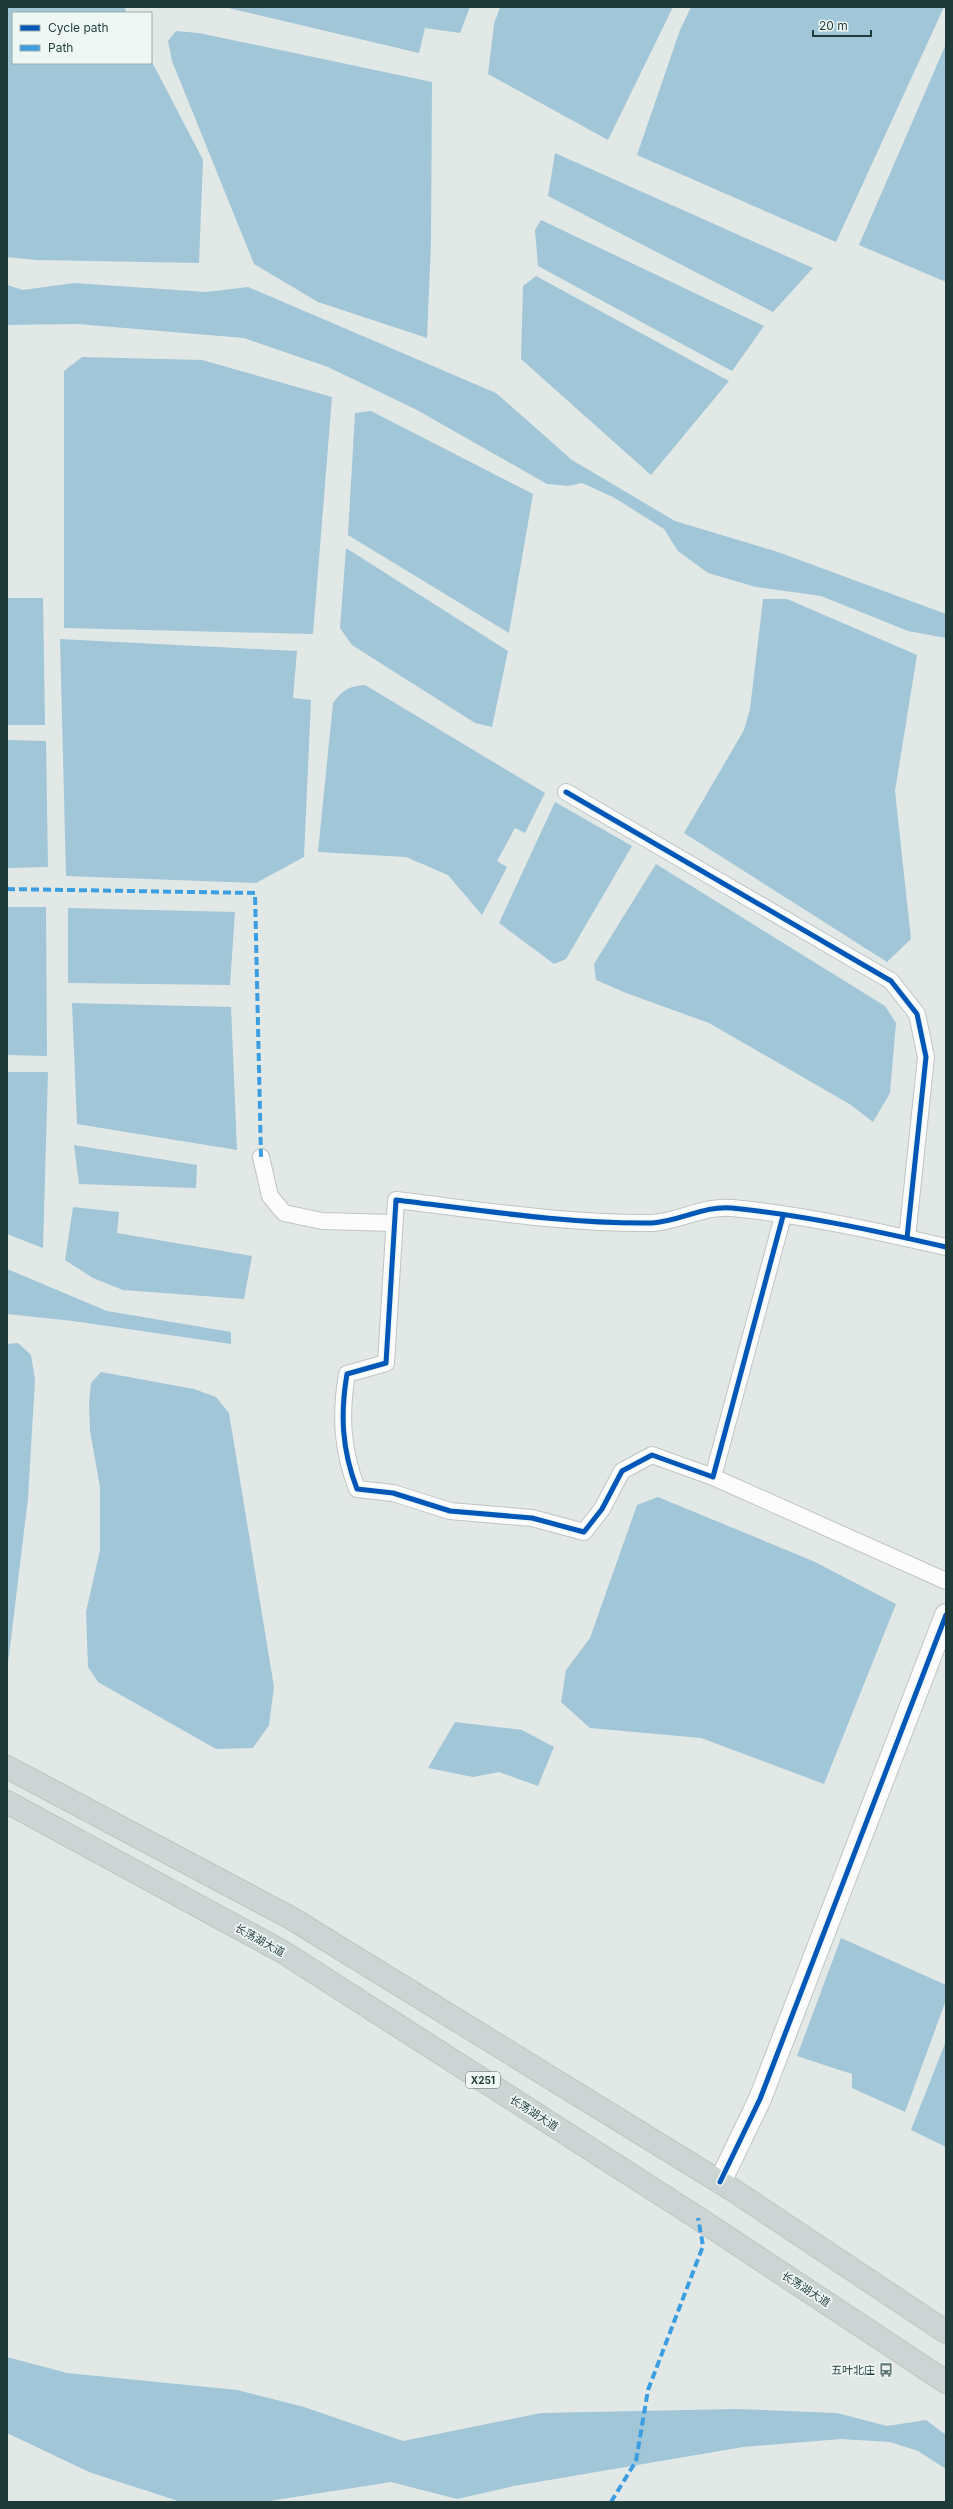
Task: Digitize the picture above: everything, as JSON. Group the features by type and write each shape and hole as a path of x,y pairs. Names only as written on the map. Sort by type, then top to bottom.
{"main road":[{"path":"7,1767 291,1918 720,2182 946,2332"},
{"name":"长荡湖大道","path":"7,1802 283,1952 698,2218 946,2382"}],"street":[{"path":"566,792 891,981 917,1014 926,1057 907,1238"},
{"path":"261,1157 270,1196 284,1213 322,1221 394,1223"},
{"path":"946,1247 907,1238 730,1208 654,1223 583,1221 396,1200 386,1363 347,1374 342,1405 347,1462 357,1489 393,1493 450,1512 532,1518 584,1532 602,1508 622,1471 652,1455 713,1477 946,1581"},
{"path":"713,1477 783,1216"},
{"path":"720,2182 760,2099 946,1615"}],"water":[{"path":"7,7 124,7 126,12 12,12 12,64 152,64 152,62 203,160 199,263 36,260 7,257"},
{"path":"224,7 470,7 460,33 425,28 419,53"},
{"path":"500,7 673,7 608,140 488,74 494,24"},
{"path":"691,7 944,7 836,242 637,155 680,30"},
{"path":"176,31 199,33 432,82 431,242 427,338 318,302 254,264 172,61 168,41"},
{"path":"946,44 946,282 859,245"},
{"path":"555,153 813,268 773,312 548,196"},
{"path":"541,220 764,326 732,371 538,266 535,230"},
{"path":"536,276 729,381 651,475 521,359 523,286"},
{"path":"74,283 206,292 248,287 496,393 572,460 675,521 778,552 946,614 946,638 908,631 821,596 756,587 708,573 678,551 664,529 613,497 582,483 568,486 547,484 417,410 328,367 244,338 77,324 7,325 7,285 23,290"},
{"path":"82,357 202,360 332,397 313,634 64,628 64,371"},
{"path":"371,411 533,494 509,633 348,535 355,413"},
{"path":"346,548 508,651 492,727 475,723 352,645 340,628"},
{"path":"7,598 43,598 45,725 7,725"},
{"path":"763,599 787,599 917,655 895,791 911,939 887,962 684,833 744,730 750,709"},
{"path":"60,639 297,651 293,698 311,700 304,857 256,883 66,876"},
{"path":"365,685 545,793 525,833 515,828 497,861 507,867 482,915 448,875 406,857 318,852 333,703 340,695 350,688"},
{"path":"7,740 46,741 48,867 7,868"},
{"path":"555,802 632,846 566,959 554,964 499,923"},
{"path":"656,864 885,1006 896,1023 890,1093 873,1122 851,1105 709,1023 626,993 596,980 594,964"},
{"path":"7,907 46,907 47,1056 7,1055"},
{"path":"68,908 235,912 230,985 68,983"},
{"path":"72,1003 231,1007 237,1150 77,1124"},
{"path":"7,1072 48,1072 43,1248 7,1234"},
{"path":"74,1145 197,1165 196,1188 79,1184"},
{"path":"73,1207 119,1212 117,1233 252,1256 244,1299 123,1290 93,1278 65,1260"},
{"path":"7,1269 107,1311 231,1332 231,1344 73,1321 7,1314"},
{"path":"18,1343 31,1355 35,1380 28,1498 7,1672 7,1344"},
{"path":"101,1372 194,1389 216,1397 229,1413 274,1687 269,1725 253,1748 216,1749 98,1682 88,1667 86,1612 100,1550 100,1487 90,1431 89,1404 91,1383"},
{"path":"658,1497 813,1561 896,1604 824,1784 701,1738 590,1728 561,1702 566,1670 590,1638 637,1505"},
{"path":"455,1722 522,1730 554,1747 538,1786 499,1772 473,1777 428,1768"},
{"path":"841,1938 946,1985 946,2000 905,2112 852,2088 852,2074 797,2056"},
{"path":"946,2041 946,2147 911,2130"},
{"path":"7,2357 67,2373 237,2390 304,2407 403,2441 541,2413 736,2409 837,2413 887,2426 926,2420 946,2435 946,2469 918,2451 890,2442 841,2439 743,2447 514,2486 457,2499 391,2482 263,2502 181,2502 89,2472 7,2433"}],"marked path":[{"path":"7,889 255,893 261,1157"},
{"path":"611,2502 636,2461 648,2390 703,2246 698,2218"}],"cycle path":[{"path":"566,792 891,981 917,1014 926,1057 907,1238"},
{"path":"783,1216 713,1477 652,1455 622,1471 602,1509 584,1532 532,1518 450,1511 393,1493 357,1489 345,1446 343,1418 347,1374 386,1363 396,1200 523,1216 620,1223 662,1222 702,1211 732,1208 813,1219 867,1229 946,1247"},
{"path":"720,2182 760,2099 946,1615"}],"place":[{"name":"五叶北庄","path":"886,2370"}]}
